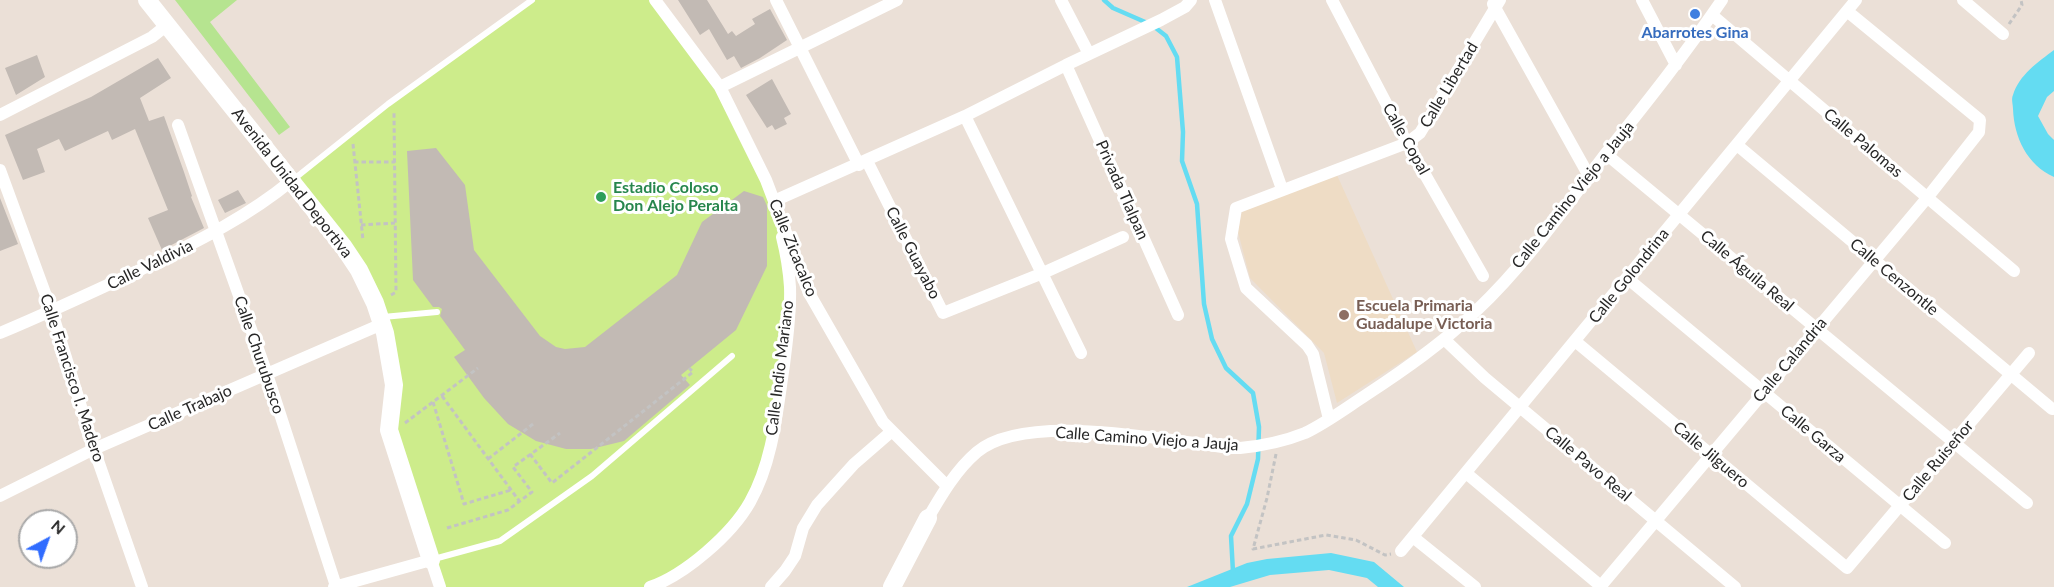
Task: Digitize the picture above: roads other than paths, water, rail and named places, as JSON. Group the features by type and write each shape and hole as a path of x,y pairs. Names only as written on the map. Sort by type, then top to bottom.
{"street":[{"name":"Avenida Unidad Deportiva","path":"147,0 343,246 359,270 381,321 396,378 389,429 431,560"},
{"name":"Calle Zicacalco","path":"655,0 720,87 766,180 809,293 882,422 947,486"},
{"name":"Calle Guayabo","path":"776,0 799,47 943,313 1043,273"},
{"path":"720,87 897,0"},
{"path":"1061,0 1089,54"},
{"path":"775,203 965,116 1161,20 1185,7 1191,0"},
{"path":"1215,0 1282,189"},
{"name":"Calle Copal","path":"1332,0 1407,143 1483,276"},
{"path":"1642,0 1676,65"},
{"name":"Calle Camino Viejo a Jauja","path":"892,587 947,486 978,451 1006,437 1037,431 1136,436 1238,448 1278,441 1305,433 1384,383 1444,339 1477,310 1503,282 1676,65 1722,0"},
{"name":"Calle Golondrina","path":"1401,551 1856,0"},
{"path":"1963,0 2003,34"},
{"path":"1495,3 1589,176"},
{"name":"Calle Libertad","path":"1329,419 1313,354 1307,345 1246,288 1231,238 1236,208 1407,143 1420,133 1495,3"},
{"name":"Calle Calandria","path":"1601,587 1927,198 1979,132 1980,120 1847,10"},
{"name":"Calle Palomas","path":"1712,15 2014,272"},
{"path":"0,115 152,37 167,25"},
{"name":"Privada Tlalpan","path":"1066,65 1178,315"},
{"path":"965,116 1081,352"},
{"name":"Calle Churubusco","path":"178,125 267,374 335,587"},
{"name":"Calle Cenzontle","path":"1737,145 2052,410"},
{"name":"Calle Águila Real","path":"1606,154 2027,503"},
{"name":"Calle Francisco I. Madero","path":"0,170 52,312 94,449 142,587"},
{"name":"Calle Valdivia","path":"0,333 52,312 215,233 274,195 291,181"},
{"name":"Calle Indio Mariano","path":"650,587 708,551 750,503 764,470 776,425 790,298 775,203"},
{"path":"1043,273 1123,237"},
{"name":"Calle Garza","path":"1627,278 1945,543"},
{"name":"Calle Trabajo","path":"0,496 94,449 267,374 381,321"},
{"name":"Calle Pavo Real","path":"1444,339 1485,378 1735,587"},
{"name":"Calle Jilguero","path":"1575,341 1847,568"},
{"name":"Calle Ruiseñor","path":"1847,568 2029,353"},
{"path":"771,587 795,556 803,528 817,505 854,464 892,431"},
{"path":"1466,473 1601,587"},
{"path":"1413,537 1475,587"},
{"path":"335,587 431,560 440,587"}],"lane":[{"path":"291,181 388,104 532,0"},
{"path":"381,321 437,312"},
{"path":"431,560 500,541 592,476 732,356"}],"water":[{"path":"2054,50 2054,91 2047,97 2038,116 2054,140 2054,177 2029,158 2019,140 2012,97 2024,75"},
{"path":"1331,553 1374,562 1404,587 1378,587 1367,578 1329,570 1270,575 1230,587 1187,587 1247,563"}],"waterway":[{"path":"1104,0 1113,8 1152,25 1166,36 1177,57 1183,132 1182,161 1197,204 1204,304 1212,339 1226,368 1253,393 1259,427 1258,459 1247,504 1231,536 1233,572"}],"place":[{"name":"Abarrotes Gina","path":"1695,14"},
{"name":"Estadio Coloso Don Alejo Peralta","path":"601,197"},
{"name":"Escuela Primaria Guadalupe Victoria","path":"1344,315"}]}
